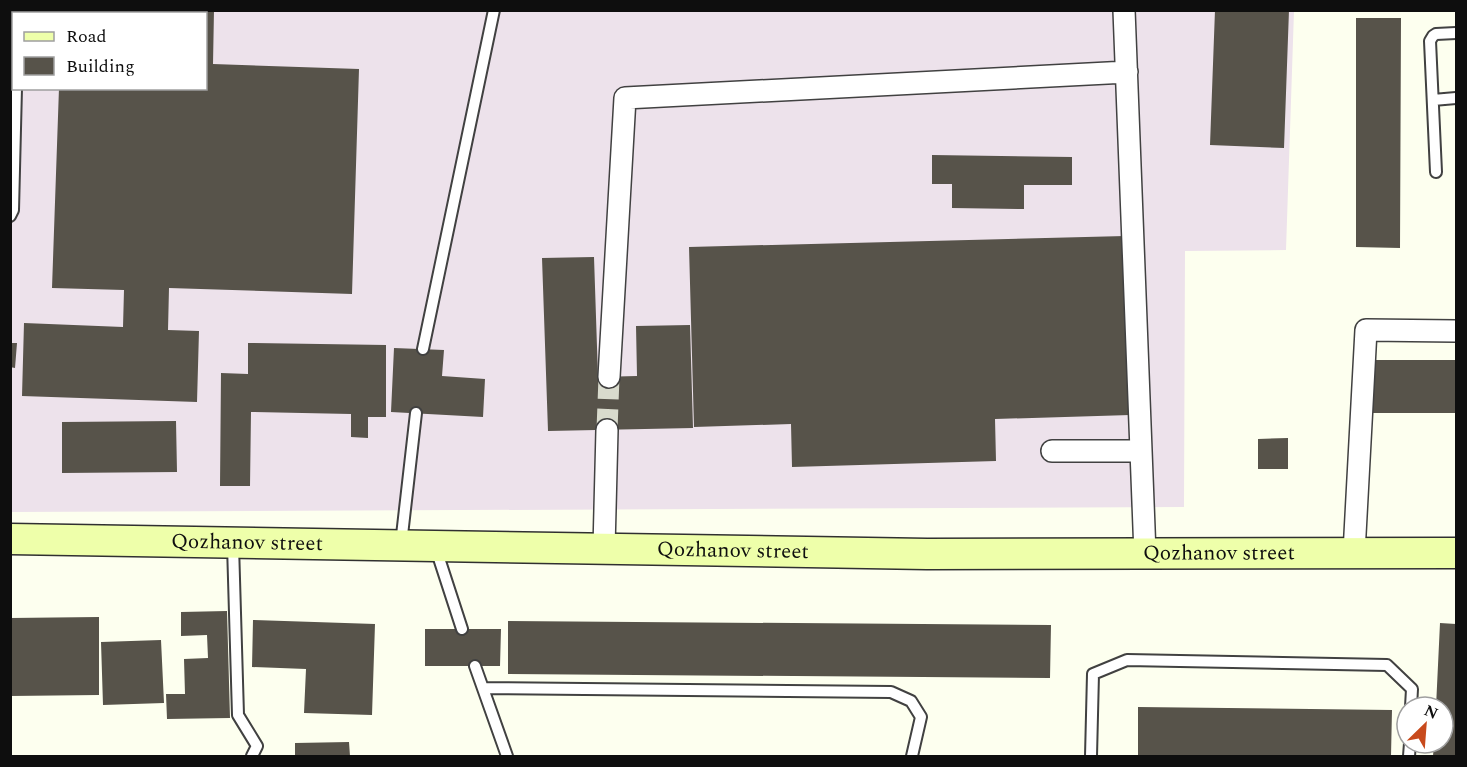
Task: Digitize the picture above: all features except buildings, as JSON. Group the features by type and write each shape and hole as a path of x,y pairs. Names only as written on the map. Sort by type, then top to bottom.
{"main road":[{"name":"Qozhanov street","path":"10,539 927,554 1456,553"}],"street":[{"path":"1124,10 1145,554"},
{"path":"609,377 625,98 1127,72"},
{"path":"1353,553 1366,330 1456,331"},
{"path":"604,549 607,430"},
{"path":"1053,451 1141,451"}],"lane":[{"path":"423,349 494,10"},
{"path":"1436,172 1431,39 1436,34 1456,33"},
{"path":"10,216 14,210 16,90"},
{"path":"1433,100 1456,99"},
{"path":"401,545 416,413"},
{"path":"233,542 238,715 257,746 252,756"},
{"path":"435,546 462,629"},
{"path":"1091,756 1093,674 1127,660 1387,665 1412,689 1412,695"},
{"path":"475,666 507,756"},
{"path":"484,688 891,692 911,701 921,717 912,756"}],"shaded area":[{"path":"10,11 1294,11 1286,250 1185,251 1184,507 11,512"}],"tunnel":[{"path":"607,430 609,377"}]}
